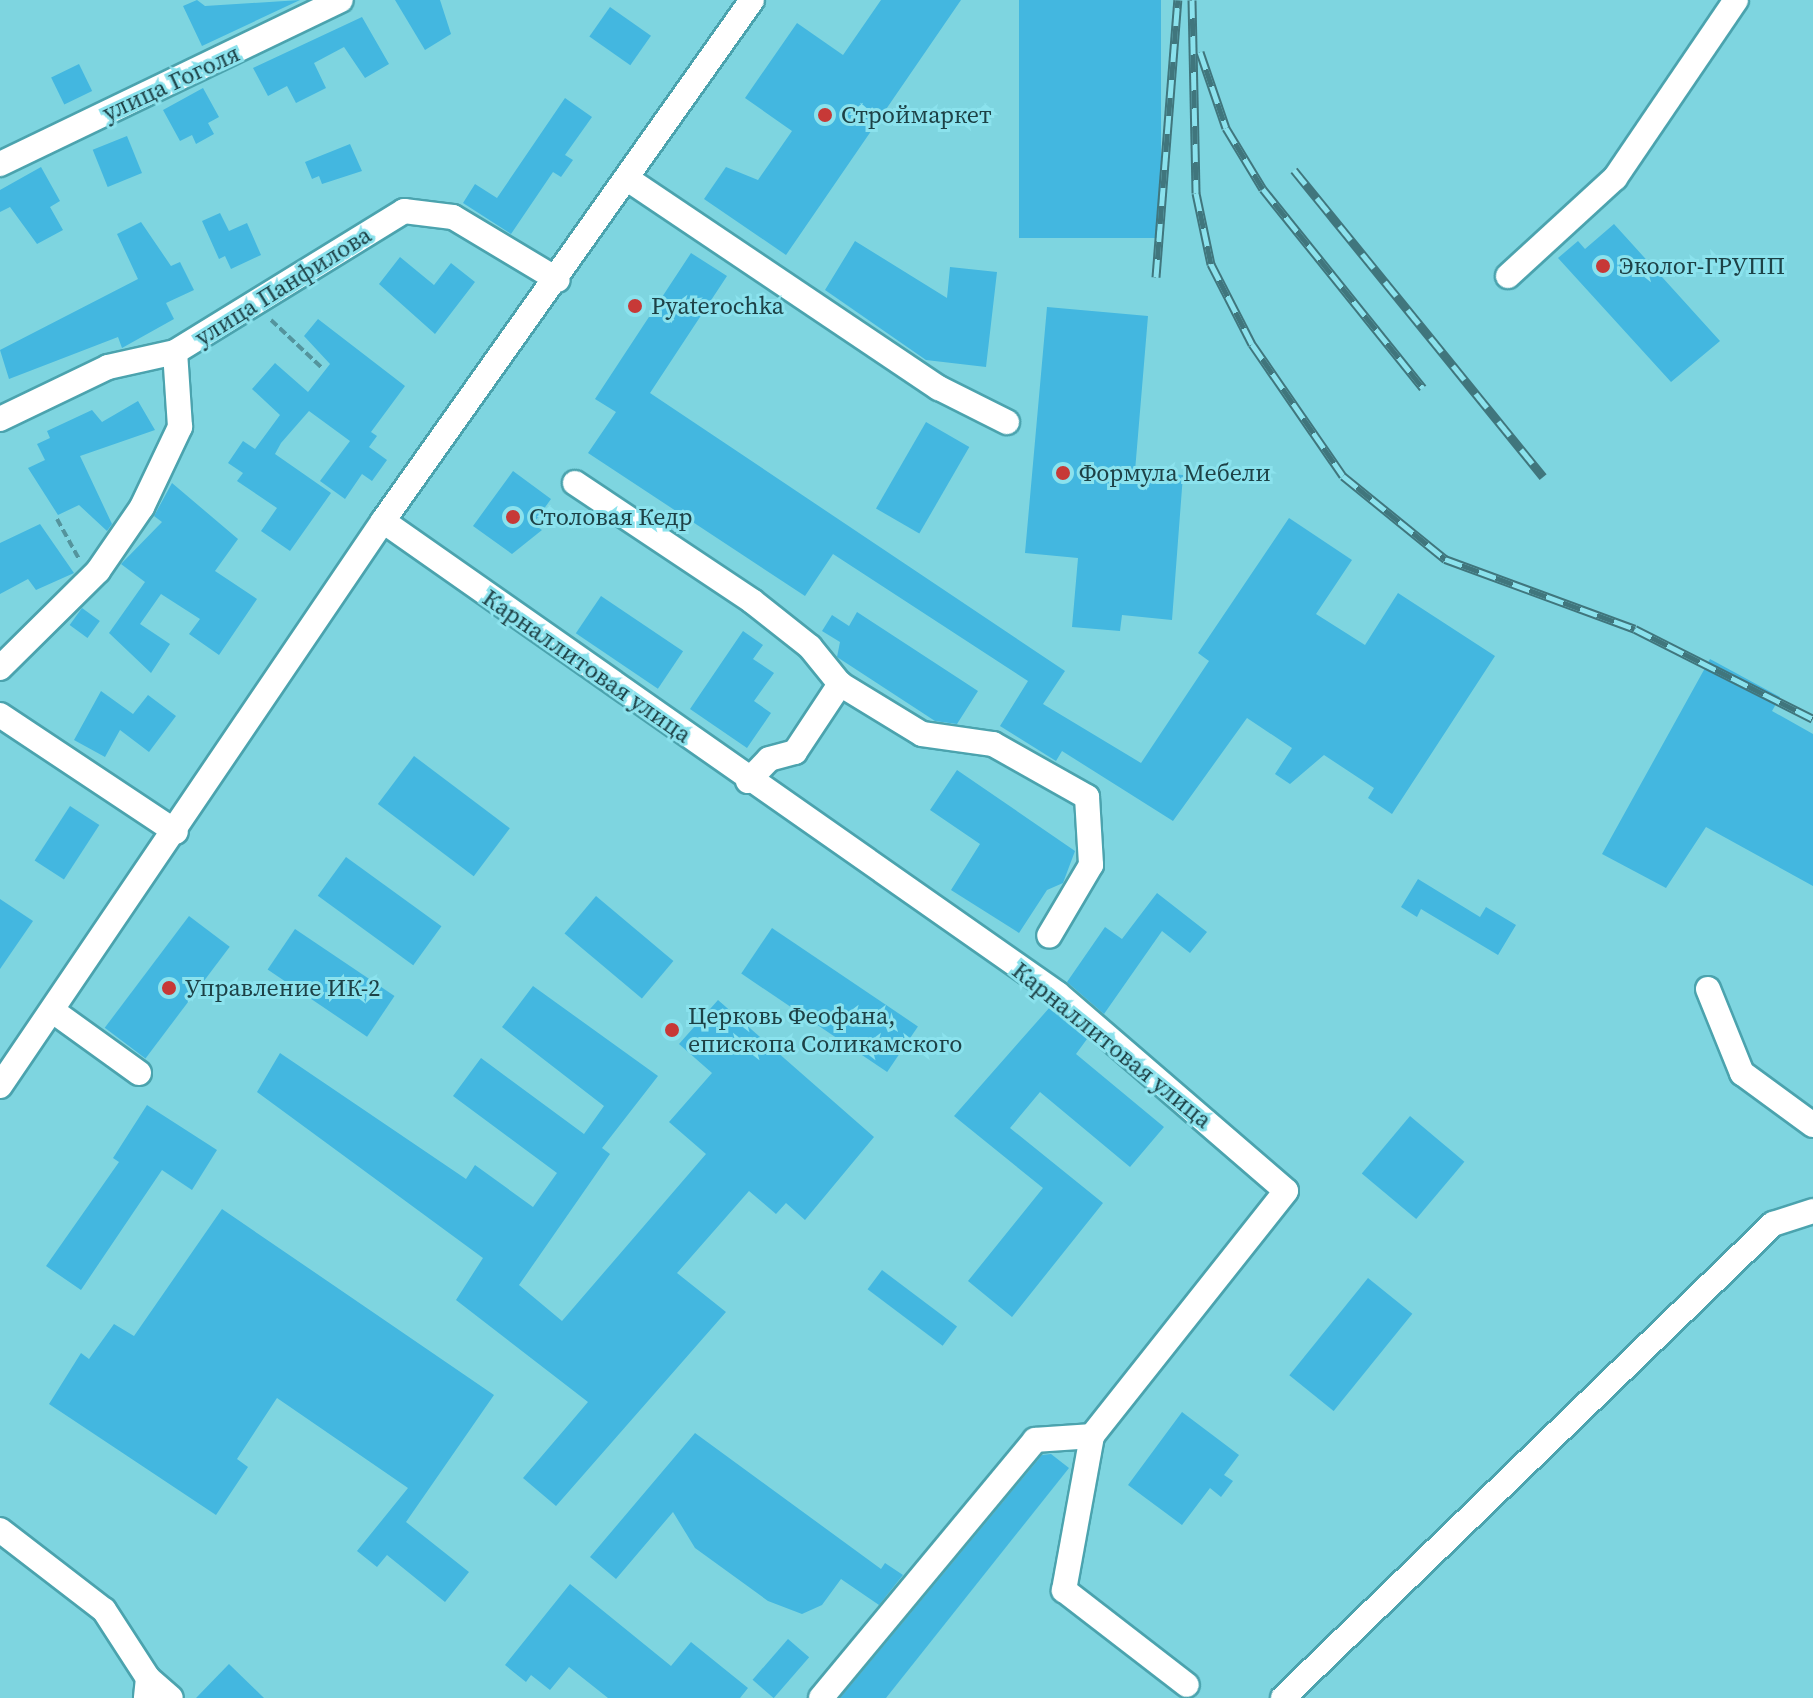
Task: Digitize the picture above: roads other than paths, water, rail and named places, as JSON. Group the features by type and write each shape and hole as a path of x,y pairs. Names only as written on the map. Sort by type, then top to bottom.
{"street":[{"name":"улица Гоголя","path":"0,164 341,0"},
{"path":"0,1086 176,832 383,521 629,180 752,0"},
{"path":"1508,276 1615,178 1736,0"},
{"path":"629,180 939,388 1007,422"},
{"name":"улица Панфилова","path":"0,419 108,367 175,352 404,211 453,217 558,280"},
{"path":"0,668 90,579 142,507 180,427 175,352"},
{"path":"575,483 752,601 810,647 840,684 922,734 993,744 1087,797 1091,865 1049,936"},
{"name":"Карналлитовая улица","path":"383,521 748,781 1058,994 1286,1191 1092,1436 1064,1590 1187,1685"},
{"path":"748,781 769,759 795,752 840,684"},
{"path":"0,715 176,832"},
{"path":"1708,989 1742,1073 1813,1125"},
{"path":"53,1011 139,1073"},
{"path":"1283,1698 1773,1224 1813,1211"},
{"path":"821,1698 1035,1440 1092,1436"},
{"path":"0,1530 104,1610 147,1688 171,1698"}],"railway":[{"path":"1156,277 1178,0"},
{"path":"1192,0 1196,193 1211,264 1252,344 1343,476 1445,559 1635,629 1813,719"},
{"path":"1200,52 1226,128 1263,189 1423,388"},
{"path":"1294,170 1543,476"}],"place":[{"name":"Строймаркет","path":"825,115"},
{"name":"Эколог-ГРУПП","path":"1603,266"},
{"name":"Pyaterochka","path":"635,306"},
{"name":"Формула Мебели","path":"1063,473"},
{"name":"Столовая Кедр","path":"513,517"},
{"name":"Управление ИК-2","path":"169,988"},
{"name":"Церковь Феофана, епископа Соликамского","path":"672,1030"}]}
